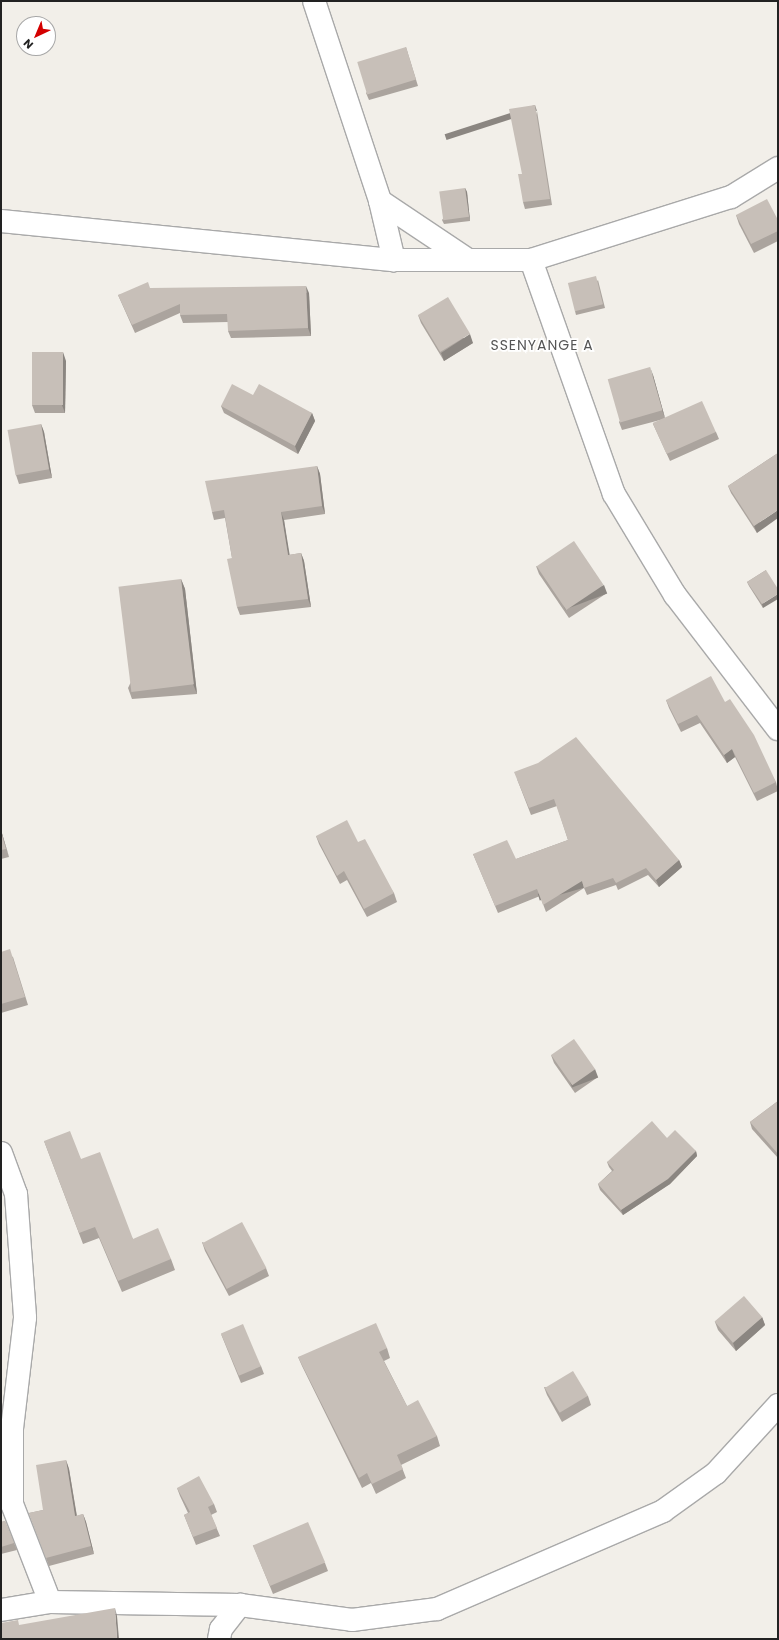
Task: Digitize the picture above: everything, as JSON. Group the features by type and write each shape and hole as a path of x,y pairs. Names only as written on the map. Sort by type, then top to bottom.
{"street":[{"path":"314,1 380,201 394,260"},
{"path":"1,221 394,260 531,260 731,197 778,168"},
{"path":"380,201 468,260"},
{"path":"531,260 614,494 675,595 778,729"},
{"path":"1,1153 16,1194 24,1318 12,1429 12,1504 50,1602"},
{"path":"1,1610 50,1602 240,1605 352,1620 437,1609 662,1511 716,1473 778,1405"},
{"path":"219,1639 221,1630 240,1605"}],"building":[{"path":"406,47 416,80 367,94 357,62"},
{"path":"535,105 550,199 523,202 518,174 522,174 509,109"},
{"path":"465,188 469,217 443,220 439,192"},
{"path":"767,199 778,220 778,231 751,244 736,215"},
{"path":"596,276 603,304 575,311 568,283"},
{"path":"148,282 150,288 306,286 308,328 228,331 227,314 180,315 180,304 132,325 118,295"},
{"path":"448,297 470,334 440,352 418,315"},
{"path":"32,352 63,352 63,405 32,405"},
{"path":"650,367 662,410 620,422 608,379"},
{"path":"232,384 253,395 259,384 312,413 295,446 221,406"},
{"path":"702,401 716,432 666,454 653,423"},
{"path":"41,424 49,469 16,475 8,430"},
{"path":"778,453 778,510 754,526 728,486"},
{"path":"317,466 322,506 281,512 288,555 301,553 308,599 237,607 227,559 232,558 224,510 212,512 205,481"},
{"path":"574,541 604,585 566,610 537,566"},
{"path":"766,570 778,589 778,594 762,604 747,582"},
{"path":"181,579 194,684 131,692 118,587"},
{"path":"711,676 725,702 730,699 754,735 776,782 754,793 732,749 724,755 697,715 678,724 666,700"},
{"path":"576,737 679,860 656,880 646,868 616,883 613,878 584,888 582,881 543,905 537,889 495,906 473,854 507,840 516,859 568,840 554,799 529,808 514,772 538,763"},
{"path":"347,820 358,842 365,839 394,893 364,909 344,871 337,876 316,836"},
{"path":"1,832 6,849 1,850"},
{"path":"10,949 25,997 1,1004 1,952"},
{"path":"574,1039 595,1069 572,1085 551,1055"},
{"path":"778,1101 778,1154 750,1122"},
{"path":"652,1121 667,1138 675,1130 696,1151 668,1179 621,1210 598,1184 614,1170 607,1162"},
{"path":"70,1131 81,1159 100,1152 133,1239 158,1228 171,1259 118,1281 95,1227 79,1233 44,1141"},
{"path":"242,1222 266,1268 227,1289 202,1243"},
{"path":"744,1296 762,1317 733,1343 715,1322"},
{"path":"376,1323 387,1348 379,1352 407,1406 418,1400 437,1436 397,1455 403,1469 372,1484 367,1473 359,1478 298,1357"},
{"path":"243,1324 261,1366 239,1376 221,1333"},
{"path":"573,1371 588,1396 560,1413 545,1388"},
{"path":"66,1460 75,1516 83,1514 91,1546 46,1558 29,1513 43,1510 36,1465"},
{"path":"199,1476 214,1504 208,1507 217,1528 193,1537 184,1515 190,1512 177,1488"},
{"path":"5,1521 14,1543 1,1547 1,1522"},
{"path":"308,1522 325,1563 270,1586 253,1545"},
{"path":"115,1608 117,1639 1,1639 1,1623 18,1620 19,1625"}],"district":[{"name":"SSENYANGE A","path":"542,345"}]}
